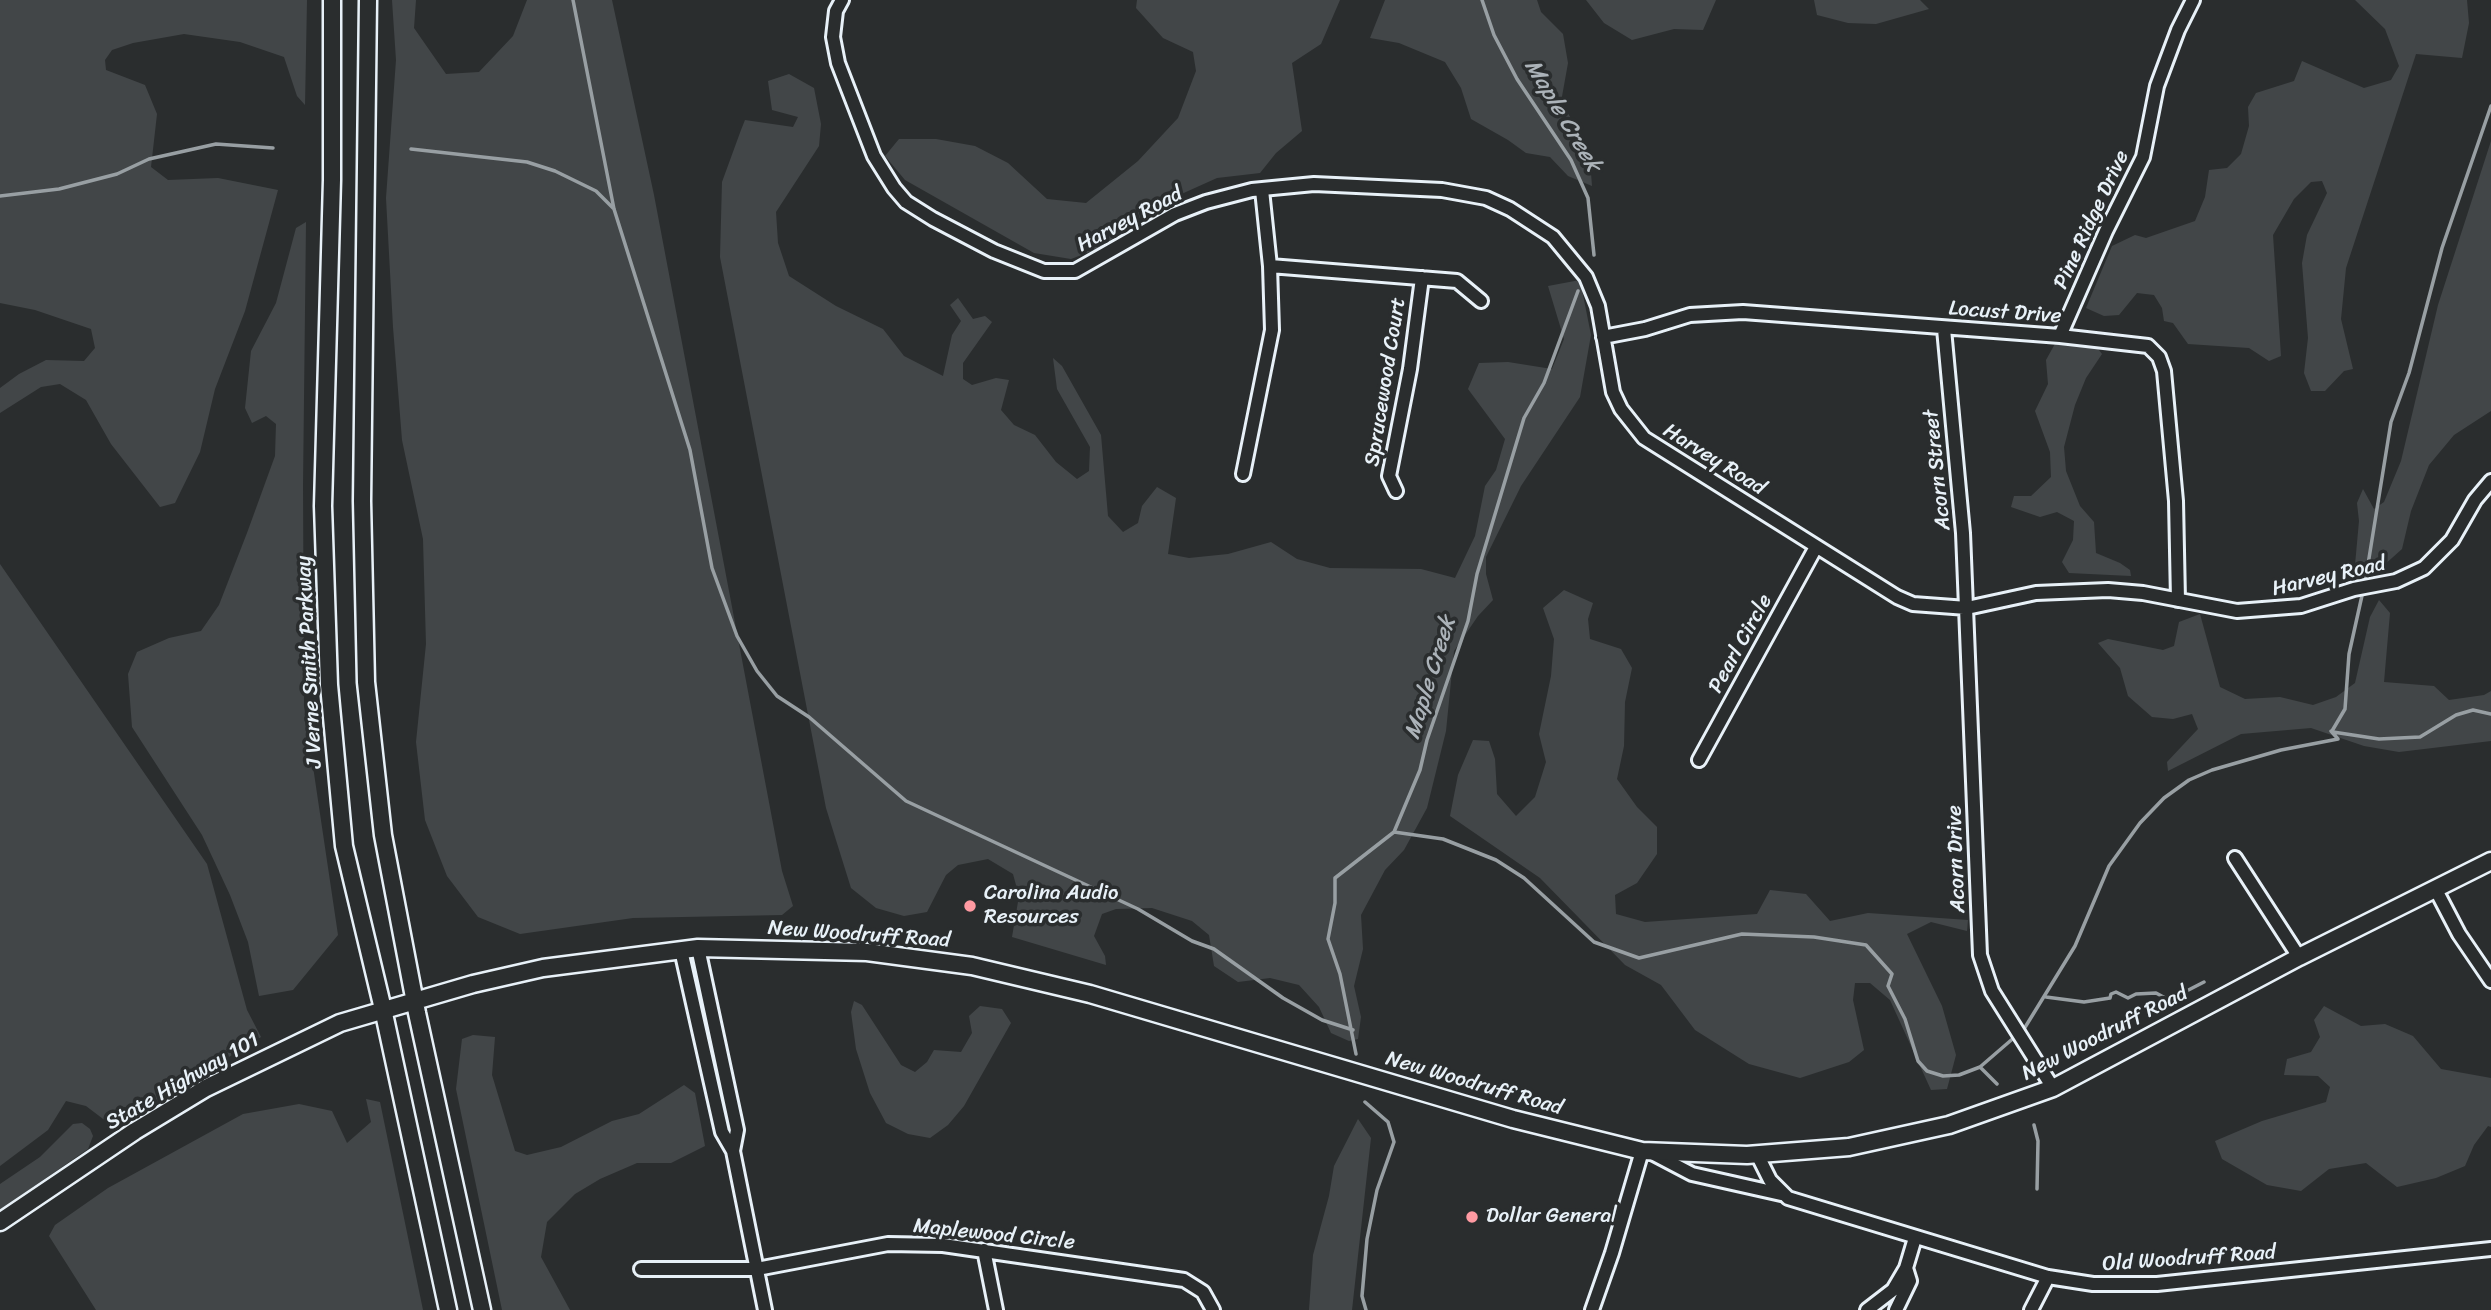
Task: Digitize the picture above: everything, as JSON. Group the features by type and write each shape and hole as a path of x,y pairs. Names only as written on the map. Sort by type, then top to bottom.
{"main road":[{"name":"J Verne Smith Parkway","path":"331,0 332,180 323,506 329,685 344,846 383,1009 448,1310"},
{"path":"368,0 362,501 366,682 383,835 408,1003 482,1310"},
{"name":"New Woodruff Road","path":"408,1003 543,968 698,948 867,952 972,966 1090,994 1513,1119 1645,1151 1757,1154 1849,1147 1899,1138 1949,1125 2053,1088 2299,957 2491,861"},
{"name":"State Highway 101","path":"0,1222 135,1131 206,1088 296,1042 383,1009 408,1003"}],"street":[{"name":"Harvey Road","path":"842,0 836,11 833,37 838,63 855,112 884,175 906,202 994,251 1044,271 1075,271 1175,214 1206,202 1262,190 1314,184 1442,190 1486,198 1533,222 1572,257 1594,291 1613,392 1626,417 1644,438 1816,547 1913,604 1967,608 2013,597 2072,590 2119,591 2216,609 2259,612 2301,606 2410,575 2436,558 2491,481"},
{"name":"Pine Ridge Drive","path":"2060,336 2106,231 2141,164 2157,86 2178,30 2193,0"},
{"path":"1242,474 1272,330 1270,266 1262,190"},
{"path":"1270,266 1457,281 1481,300"},
{"name":"Sprucewood Court","path":"1396,491 1389,476 1410,369 1422,278"},
{"name":"Locust Drive","path":"1603,337 1645,329 1690,315 1725,312 2141,344 2154,351 2163,364 2176,501 2178,600"},
{"name":"Acorn Street","path":"1944,328 1963,533 1967,608"},
{"name":"Pearl Circle","path":"1699,760 1816,547"},
{"name":"Acorn Drive","path":"1967,608 1980,955 1992,991 2053,1088"},
{"path":"2235,858 2299,957"},
{"path":"2436,890 2459,933 2491,981"},
{"path":"698,948 737,1130 733,1151"},
{"path":"681,950 722,1132 733,1151 765,1310"},
{"path":"1592,1310 1645,1151"},
{"name":"Old Woodruff Road","path":"1645,1151 1692,1174 1781,1194 1915,1238 2048,1277 2093,1284 2157,1284 2491,1249"},
{"path":"1757,1154 1781,1194"},
{"path":"1867,1310 1893,1290 1906,1268 1915,1238"},
{"name":"Maplewood Circle","path":"641,1269 757,1269 888,1244 943,1245 1184,1280 1203,1292 1213,1310"},
{"path":"984,1250 996,1310"},
{"path":"1896,1310 1910,1281 1906,1268"},
{"path":"2031,1310 2048,1277"}],"shaded area":[{"path":"0,0 307,0 305,105 297,96 284,57 240,42 184,34 133,43 112,50 105,60 106,70 145,85 157,114 151,167 168,180 218,178 278,190 245,311 215,389 200,452 175,503 160,507 111,444 86,400 60,384 41,387 0,413 0,388 19,374 46,360 84,361 95,348 91,329 35,310 0,303"},
{"path":"392,0 416,0 414,28 446,74 479,72 513,36 527,0 612,0 654,195 782,871 793,906 782,915 633,918 520,934 478,917 447,876 425,820 416,742 426,644 423,539 402,440 393,327 386,198 396,60"},
{"path":"1137,0 1340,0 1321,44 1292,63 1302,131 1276,153 1260,173 1217,178 1157,205 1100,248 1071,259 1034,253 905,180 885,156 899,139 936,139 975,146 1008,163 1047,199 1086,203 1138,161 1178,118 1196,71 1193,52 1163,38 1136,8"},
{"path":"1385,0 1537,0 1541,12 1563,34 1568,63 1561,102 1589,148 1592,186 1568,176 1550,157 1526,153 1471,119 1461,88 1445,62 1399,43 1370,38"},
{"path":"1586,0 1716,0 1703,30 1674,29 1632,40 1604,23"},
{"path":"1814,0 1920,0 1929,9 1876,24 1848,23 1817,15"},
{"path":"2355,0 2467,0 2469,23 2462,58 2416,54 2346,268 2341,319 2353,369 2344,371 2325,391 2311,391 2304,373 2308,338 2302,263 2307,235 2327,193 2322,181 2311,182 2294,199 2273,235 2281,356 2269,361 2249,348 2188,344 2173,323 2164,321 2162,308 2154,295 2137,293 2119,315 2104,316 2086,308 2112,246 2135,235 2146,238 2195,221 2205,197 2209,170 2227,168 2241,154 2249,126 2248,107 2256,93 2294,81 2302,61 2364,88 2391,80 2399,66 2385,29"},
{"path":"789,74 814,88 821,124 819,146 776,212 778,243 789,276 836,306 883,329 904,356 943,376 952,335 961,321 950,305 958,298 973,319 985,316 992,322 963,363 963,379 972,385 996,378 1009,380 1001,410 1014,425 1035,435 1056,462 1077,479 1089,471 1090,447 1057,389 1053,358 1062,366 1101,435 1108,516 1123,532 1138,523 1142,506 1157,487 1176,498 1168,554 1189,558 1228,554 1271,542 1297,559 1330,568 1421,569 1455,578 1475,536 1485,486 1496,470 1505,439 1468,389 1479,363 1508,362 1552,369 1564,339 1548,286 1580,280 1591,335 1580,397 1521,486 1486,557 1486,574 1493,600 1478,616 1454,651 1446,731 1427,808 1404,850 1385,870 1361,915 1363,949 1354,986 1361,1017 1358,1039 1349,1041 1331,1033 1319,1007 1299,985 1270,978 1238,982 1214,966 1209,935 1192,921 1152,908 1116,909 1102,914 1094,936 1105,956 1106,965 1012,937 1019,896 1013,874 988,859 958,865 946,875 927,912 904,916 876,908 851,888 826,808 720,257 722,182 741,130 745,120 793,127 798,117 772,110 768,81"},
{"path":"2491,141 2491,411 2454,435 2429,465 2411,511 2402,549 2383,566 2354,576 2359,521 2357,503 2363,489 2374,509 2384,502 2401,461 2438,305"},
{"path":"306,222 304,706 338,935 293,990 259,996 248,942 202,835 132,727 128,674 137,652 169,638 201,631 219,605 275,456 276,424 266,416 252,423 245,408 251,351 276,303 296,228"},
{"path":"2056,342 2095,345 2102,354 2086,378 2075,405 2064,447 2066,471 2080,506 2094,522 2096,553 2120,563 2130,570 2131,576 2069,573 2062,562 2073,540 2074,521 2057,512 2040,517 2011,507 2014,496 2031,496 2051,477 2050,452 2035,411 2048,384 2046,360"},
{"path":"0,564 207,864 247,1010 261,1037 115,1128 86,1106 66,1101 48,1130 0,1166"},
{"path":"1564,590 1593,603 1588,619 1590,639 1621,649 1632,668 1625,702 1624,746 1617,779 1637,807 1657,827 1657,854 1637,883 1615,895 1616,914 1645,922 1757,914 1770,890 1806,894 1830,921 1868,913 1968,920 1967,931 1931,922 1907,934 1942,1006 1956,1055 1947,1089 1931,1090 1890,1000 1870,983 1855,983 1853,1000 1864,1050 1849,1062 1800,1078 1749,1064 1695,1030 1661,985 1625,965 1540,878 1450,816 1458,775 1473,740 1489,741 1495,759 1497,794 1516,816 1535,797 1546,762 1539,734 1551,676 1554,639 1543,608"},
{"path":"2379,600 2390,613 2384,682 2434,686 2449,700 2484,695 2491,691 2491,741 2399,752 2364,746 2311,728 2241,734 2168,771 2167,762 2198,729 2192,714 2173,719 2152,717 2128,696 2120,668 2098,643 2108,639 2163,650 2174,646 2179,622 2200,614 2220,687 2245,699 2280,697 2313,705 2336,697 2355,683 2370,617"},
{"path":"854,1001 862,1005 901,1065 915,1072 927,1062 934,1050 961,1052 972,1033 969,1016 980,1006 1002,1009 1011,1023 964,1106 948,1125 930,1138 908,1134 886,1123 870,1093 856,1049 851,1012"},
{"path":"2324,1006 2361,1026 2385,1024 2413,1036 2441,1069 2491,1078 2491,1127 2488,1126 2474,1145 2465,1166 2436,1178 2397,1187 2366,1163 2329,1169 2301,1191 2267,1185 2222,1159 2215,1141 2262,1121 2326,1102 2330,1087 2318,1076 2284,1075 2287,1059 2311,1052 2320,1037 2314,1020"},
{"path":"473,1035 495,1037 492,1075 515,1151 527,1155 561,1147 612,1121 639,1114 684,1085 695,1093 705,1146 671,1163 637,1163 600,1179 575,1194 547,1222 541,1257 570,1310 502,1310 456,1089 462,1039"},
{"path":"366,1099 380,1102 423,1310 96,1310 49,1236 55,1225 108,1188 243,1114 299,1104 332,1111 347,1143 371,1122"},
{"path":"1358,1119 1371,1138 1352,1310 1309,1310 1313,1255 1334,1166"},
{"path":"82,1123 90,1129 93,1136 88,1149 0,1210 0,1184 40,1157 73,1124"}],"waterway":[{"path":"573,0 614,209 690,450 712,568 737,636 757,671 777,696 809,717 906,801 1138,909 1192,941 1214,949 1283,998 1322,1020 1353,1030"},
{"name":"Maple Creek","path":"1482,0 1494,35 1517,79 1571,160 1588,198 1594,255"},
{"path":"2365,583 2391,422 2409,373 2442,248 2491,106"},
{"path":"0,196 59,189 117,174 149,159 216,144 273,148"},
{"path":"411,149 527,162 555,171 596,191 613,208"},
{"name":"Maple Creek","path":"1356,1054 1340,974 1328,939 1335,903 1335,878 1394,832 1420,770 1427,740 1468,621 1477,574 1524,418 1544,383 1578,291"},
{"path":"2332,731 2345,709 2349,654 2363,591"},
{"path":"2333,732 2379,739 2420,737 2456,715 2473,710 2491,714"},
{"path":"1394,832 1443,839 1496,860 1524,878 1594,942 1639,958 1742,934 1814,937 1866,945 1892,974 1888,986 1905,1019 1918,1061 1927,1071 1943,1076 1959,1075 1980,1067 2024,1029 2075,946 2109,866 2140,823 2164,798 2189,780 2212,770 2281,750 2338,739 2331,731"},
{"path":"2046,997 2084,1002 2110,998 2111,994 2116,992 2128,998 2136,994 2156,993 2169,1000 2204,982"},
{"path":"1980,1067 1997,1084"},
{"name":"Maple Creek","path":"1365,1102 1388,1122 1394,1142 1377,1190 1367,1239 1362,1296 1366,1310"},
{"path":"2034,1125 2038,1141 2037,1189"}],"place":[{"name":"Carolina Audio Resources","path":"970,906"},
{"name":"Dollar General","path":"1472,1217"}]}
